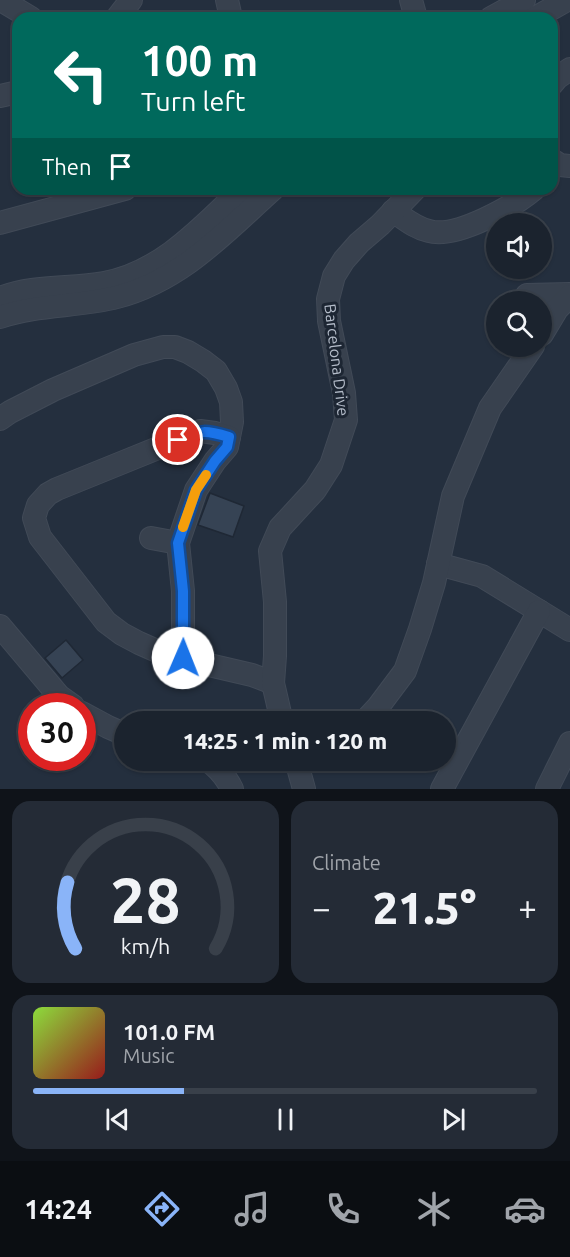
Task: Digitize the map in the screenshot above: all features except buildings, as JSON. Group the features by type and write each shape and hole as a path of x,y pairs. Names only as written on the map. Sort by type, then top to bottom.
{"street":[{"path":"2,0 21,12"},
{"path":"122,12 131,0"},
{"path":"502,12 524,0"},
{"path":"546,12 567,0"},
{"path":"0,223 103,195"},
{"path":"0,298 39,289 107,282 127,276 188,241 236,195"},
{"path":"0,317 15,312 118,297 157,282 197,258 266,195"},
{"name":"Barcelona Drive","path":"279,711 273,683 275,602 270,551 280,528 315,490 331,465 346,420 343,385 329,321 328,299 334,276 344,260 409,195"},
{"path":"393,211 416,226 431,232 440,232 460,229 476,223 526,195"},
{"path":"552,295 570,295"},
{"path":"552,317 570,295"},
{"path":"0,419 53,390 134,355 163,347 175,347 188,351 216,371 231,402 232,422 227,447 196,490 178,543 183,591 183,658"},
{"path":"374,711 405,671 434,583 453,496 490,408 525,357"},
{"path":"229,437 200,431 69,483 48,494 38,505 34,518 40,537 106,622 139,643 166,655 252,675 273,683"},
{"path":"151,538 178,543"},
{"path":"438,564 482,576 570,630"},
{"path":"442,789 539,611"},
{"path":"0,626 56,693"},
{"path":"96,721 114,730"},
{"path":"547,789 570,743"},
{"path":"220,771 232,789"}],"slow traffic":[{"path":"183,527 196,490 206,475"}],"route":[{"path":"178,440 200,431 229,437 227,447 196,490 178,543 183,591 183,658"}]}
